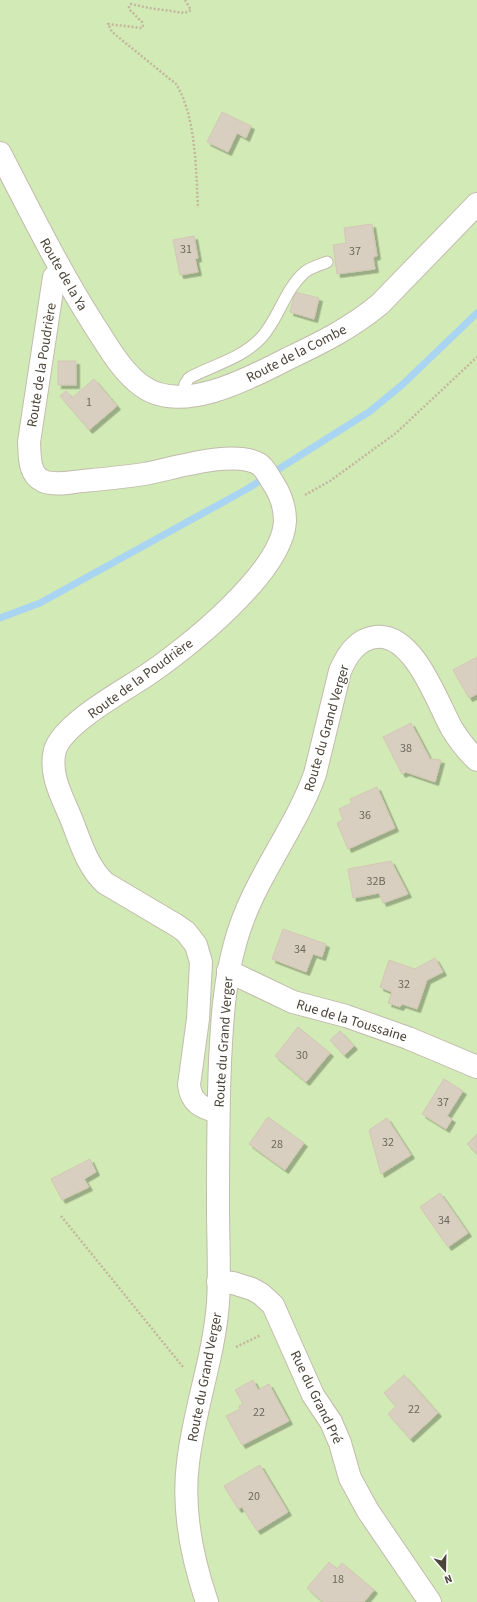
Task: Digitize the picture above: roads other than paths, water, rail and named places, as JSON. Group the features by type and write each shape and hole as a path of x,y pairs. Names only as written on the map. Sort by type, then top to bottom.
{"street":[{"name":"Route de la Ya","path":"0,153 61,271 115,358 142,386"},
{"name":"Route de la Combe","path":"142,386 162,395 183,396 209,392 247,379 329,340 364,318 396,289 477,204"},
{"name":"Route de la Poudrière","path":"61,271 54,277 29,442 33,472 44,481 66,483 144,474 232,459 251,461 262,466 280,496 284,532 272,557 259,575 202,633 171,659 105,702 77,724 62,738 56,748 53,759 57,786 84,851 97,875 115,889 162,915 186,932 196,945 201,962 201,975 198,1019 189,1085 190,1092 196,1103 207,1109 218,1112"},
{"name":"Route du Grand Verger","path":"207,1602 191,1537 186,1500 188,1462 216,1322 218,1282 218,1112 222,1021 228,971 236,941 255,890 298,816 310,790 318,763 335,686 345,658 353,648 362,641 372,637 382,636 400,644 415,660 452,728 468,751 477,760"},
{"name":"Rue de la Toussaine","path":"228,971 293,1002 346,1016 408,1038 477,1067"},
{"name":"Rue du Grand Pré","path":"218,1282 233,1282 261,1294 273,1305 283,1324 314,1395 331,1422 340,1443 350,1478 368,1511 430,1602"}],"lane":[{"path":"183,396 185,384 189,378 230,360 252,347 270,328 297,280 306,271 327,262"}],"waterway":[{"path":"0,618 40,603 247,489 369,412 402,385 477,313"}]}
